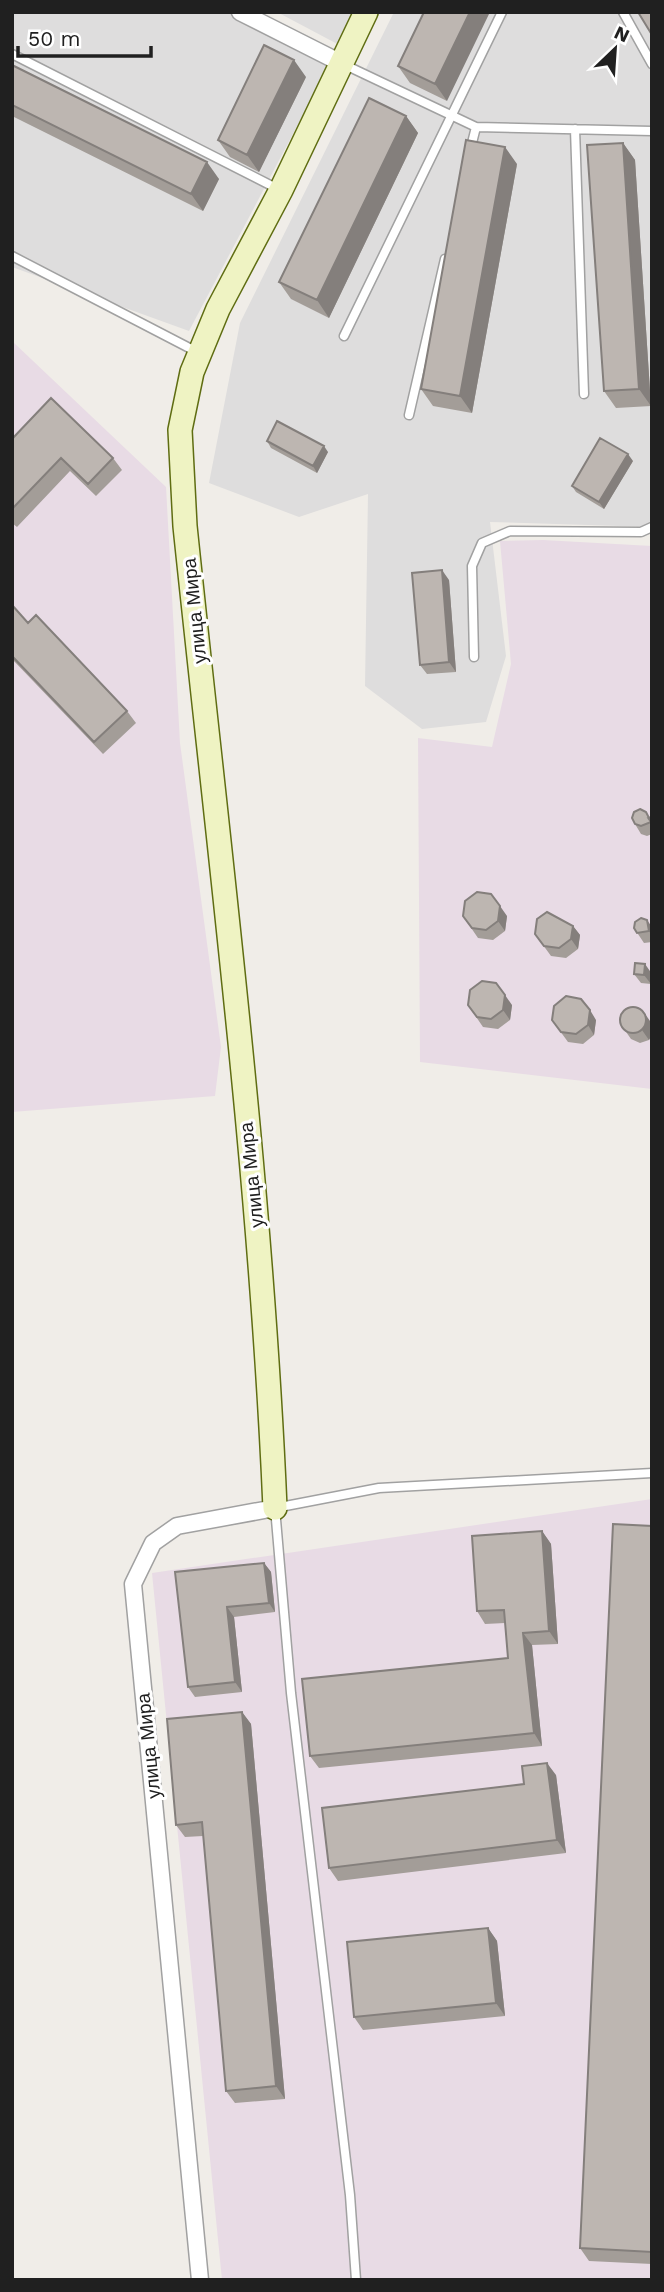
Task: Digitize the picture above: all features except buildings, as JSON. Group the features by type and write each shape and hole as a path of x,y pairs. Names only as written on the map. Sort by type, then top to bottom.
{"street":[{"path":"240,12 341,63"},
{"name":"улица Мира","path":"200,2280 133,1584 153,1543 177,1526 275,1508 270,1379 257,1234 180,450 186,391 218,309 281,190 366,12"}],"lane":[{"path":"344,336 502,12"},
{"path":"623,12 652,64"},
{"path":"12,54 281,190"},
{"path":"341,63 476,127 652,131"},
{"path":"467,166 476,127"},
{"path":"575,129 584,394"},
{"path":"409,415 448,244"},
{"path":"12,256 200,353"},
{"path":"474,657 472,566 482,543 510,531 641,532 652,527"},
{"path":"356,2280 350,2194 291,1693 275,1508 379,1488 652,1473"}],"shaded area":[{"path":"12,12 232,12 332,60 189,331 12,267"},
{"path":"277,12 359,12 343,47"},
{"path":"394,12 652,12 652,527 490,522 506,656 486,722 422,729 365,686 368,494 299,517 209,483 240,323"},
{"path":"12,341 166,487 180,743 221,1047 215,1096 12,1112"},
{"path":"543,540 652,546 652,1089 420,1062 418,738 492,747 511,664 500,541"},
{"path":"652,1499 652,2280 222,2280 152,1573"}]}
